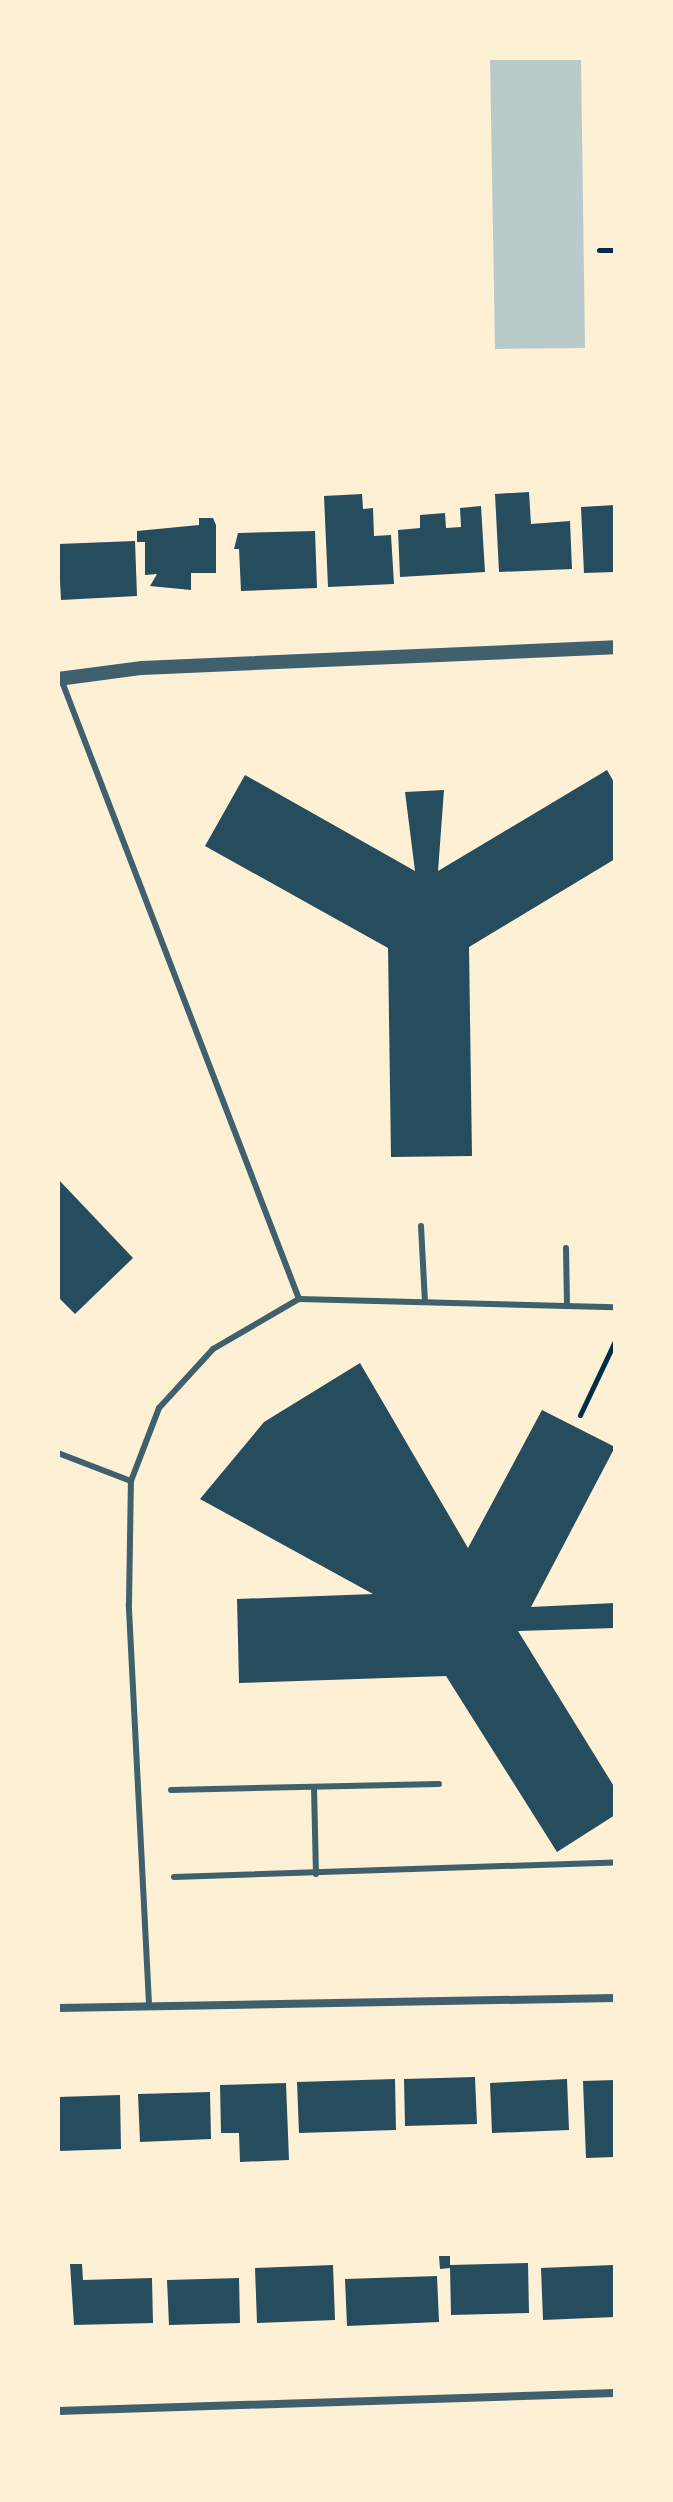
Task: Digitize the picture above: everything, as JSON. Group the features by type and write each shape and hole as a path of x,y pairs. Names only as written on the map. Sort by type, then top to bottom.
{"street":[{"path":"59,679 142,668 615,647"},
{"path":"58,2008 615,1998"},
{"path":"58,2411 615,2393"}],"lane":[{"path":"59,679 299,1299"},
{"path":"421,1226 425,1302"},
{"path":"566,1248 567,1305"},
{"path":"149,2004 129,1604 131,1481 159,1408 205,1358 299,1299 615,1307"},
{"path":"58,1453 131,1481"},
{"path":"171,1790 439,1784"},
{"path":"314,1787 316,1874"},
{"path":"174,1877 615,1862"}],"path":[{"path":"599,250 615,250"},
{"path":"580,1415 615,1341"}],"shaded area":[{"path":"490,58 581,58 585,348 495,349"}],"building":[{"path":"529,492 531,524 570,521 572,569 499,572 495,494"},
{"path":"362,494 363,509 373,508 374,536 391,535 394,584 328,587 324,496"},
{"path":"615,505 615,572 584,573 581,507"},
{"path":"481,506 485,572 400,577 398,530 420,528 420,515 445,513 446,528 461,527 460,508"},
{"path":"199,518 213,518 216,525 216,573 191,573 191,590 150,586 157,574 145,575 145,542 137,542 137,531 199,525"},
{"path":"315,531 317,588 241,591 239,549 234,549 238,533"},
{"path":"135,541 137,596 61,600 58,544"},
{"path":"607,770 615,784 615,859 469,947 472,1156 391,1157 388,948 205,846 245,775 415,871 405,792 444,790 438,871"},
{"path":"58,1179 133,1258 75,1314 58,1297"},
{"path":"360,1363 468,1548 542,1410 615,1447 531,1607 615,1603 615,1628 518,1631 615,1788 615,1815 557,1852 446,1676 239,1683 237,1599 373,1594 200,1499 264,1422"},
{"path":"475,2077 477,2124 405,2126 404,2079"},
{"path":"395,2079 396,2130 299,2133 297,2082"},
{"path":"567,2079 569,2130 492,2133 490,2083"},
{"path":"615,2080 615,2157 586,2158 583,2081"},
{"path":"286,2083 289,2160 240,2162 239,2133 221,2133 220,2085"},
{"path":"210,2092 211,2139 140,2142 138,2094"},
{"path":"120,2095 121,2149 58,2151 58,2097"},
{"path":"439,2256 450,2256 450,2265 528,2263 529,2313 451,2315 450,2268 440,2269"},
{"path":"70,2264 82,2264 83,2280 152,2278 153,2323 74,2325"},
{"path":"333,2265 335,2320 257,2323 255,2268"},
{"path":"613,2265 615,2317 543,2320 541,2268"},
{"path":"437,2276 439,2322 347,2326 345,2279"},
{"path":"239,2278 240,2323 169,2325 167,2280"}]}
